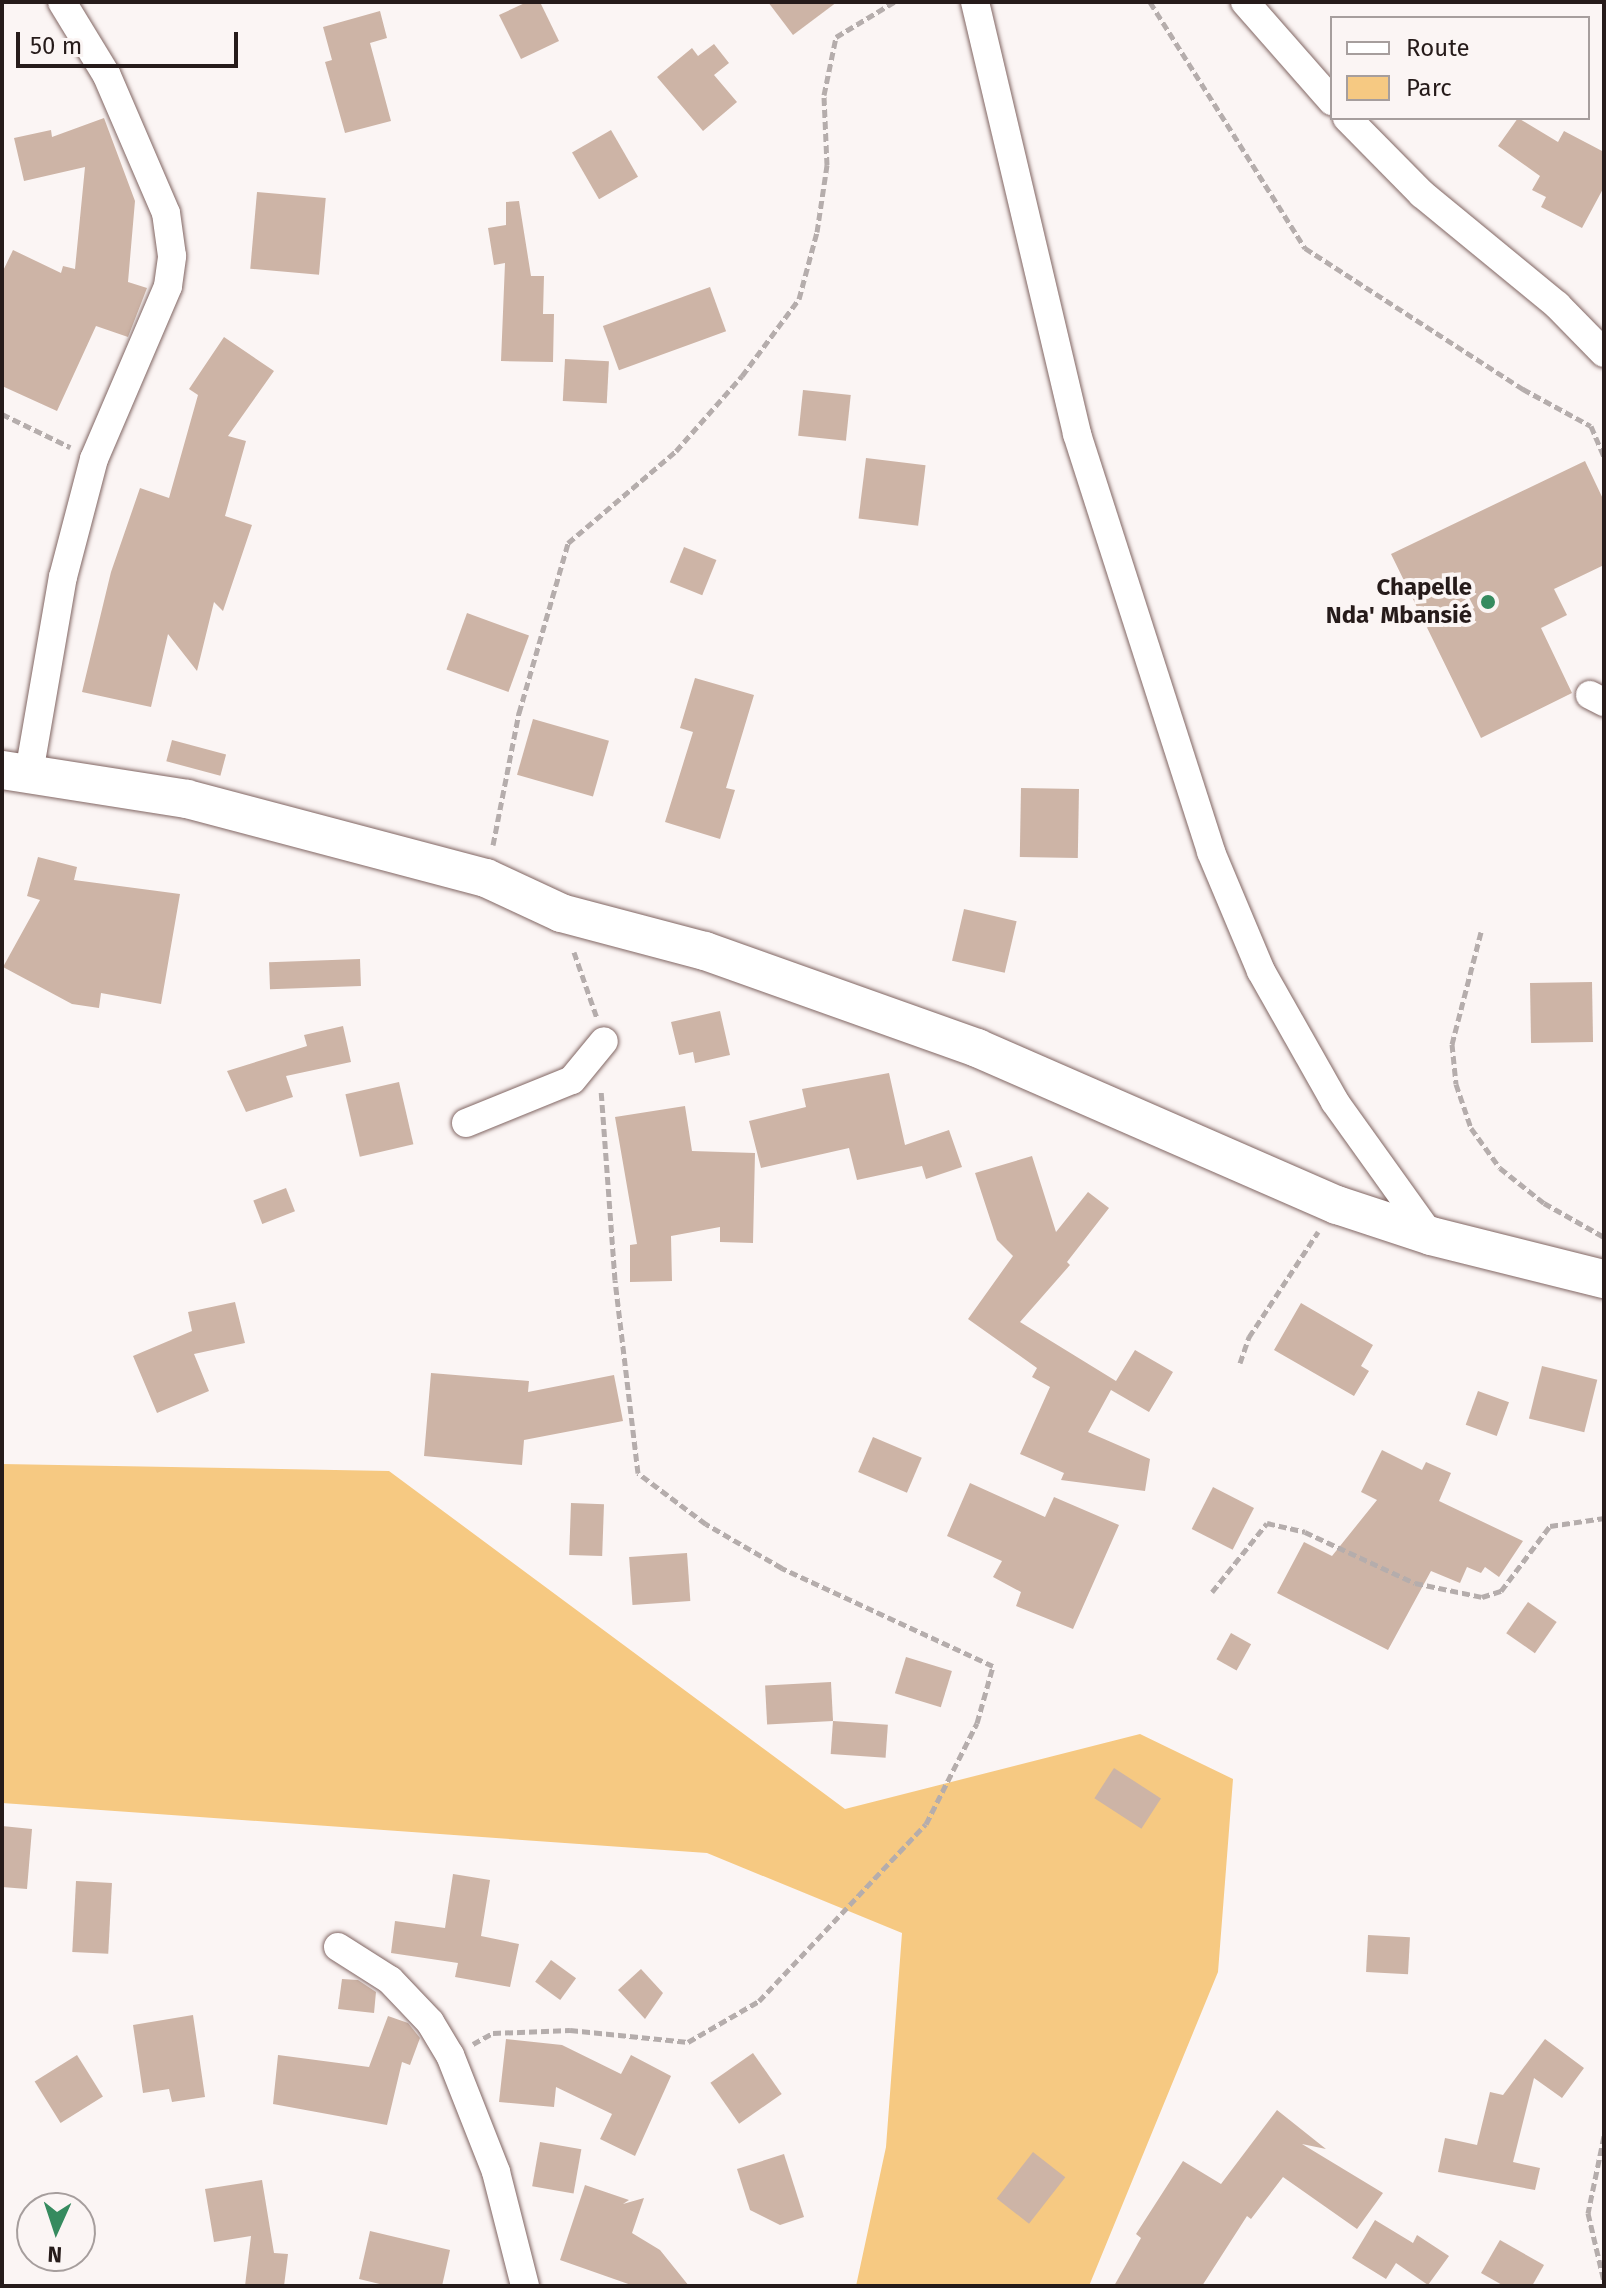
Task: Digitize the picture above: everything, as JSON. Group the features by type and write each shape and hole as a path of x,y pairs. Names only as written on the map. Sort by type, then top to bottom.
{"main road":[{"path":"16,772 187,799 486,878 561,913 705,951 977,1048 1337,1205 1431,1236 1604,1279"}],"street":[{"path":"16,772 94,459 168,286 172,256 160,199 106,74 62,2"},
{"path":"975,2 1077,434 1155,693 1211,852 1261,971 1335,1102 1431,1236"},
{"path":"1245,2 1330,99"},
{"path":"1349,120 1422,194 1557,305 1604,353"},
{"path":"466,1123 572,1080 604,1041"},
{"path":"338,1947 390,1980 430,2022 450,2055 496,2172 525,2286"}],"path":[{"path":"486,878 519,713 568,543 676,451 742,376 799,299 819,219 827,165 824,95 836,37 894,2"},
{"path":"1150,2 1305,248 1523,389 1591,426 1604,456"},
{"path":"2,414 94,459"},
{"path":"450,2055 493,2033 570,2030 688,2042 759,2001 926,1824 977,1723 993,1666 782,1568 706,1524 638,1473 615,1280 600,1074 604,1041 561,913"},
{"path":"1481,932 1452,1044 1456,1084 1471,1128 1500,1168 1544,1203 1604,1237"},
{"path":"1240,1363 1249,1337 1337,1205"},
{"path":"1212,1592 1267,1523 1305,1532 1415,1583 1482,1597 1501,1591 1550,1526 1604,1518"},
{"path":"1604,2136 1588,2213 1604,2281"}],"green space":[{"path":"2,1464 389,1471 845,1809 1140,1734 1233,1779 1218,1972 1089,2286 856,2286 886,2147 902,1933 707,1853 2,1803"}],"building":[{"path":"527,2 540,2 559,41 521,59 499,15"},
{"path":"768,2 837,2 793,35"},
{"path":"380,11 387,38 370,43 391,121 345,133 325,62 332,60 323,27"},
{"path":"714,44 729,63 714,75 737,102 703,131 657,77 692,48 698,56"},
{"path":"104,118 135,201 128,282 147,288 128,337 96,326 57,411 2,386 2,273 13,250 61,273 63,266 75,269 85,167 24,181 14,138 51,130 52,137"},
{"path":"1517,120 1521,120 1558,142 1564,131 1604,152 1604,187 1582,228 1541,207 1546,197 1532,190 1540,176 1498,146"},
{"path":"611,130 638,177 599,199 572,152"},
{"path":"257,192 326,198 319,275 250,269"},
{"path":"519,201 531,276 544,276 543,314 554,314 553,362 501,361 505,263 494,265 488,228 506,225 506,202"},
{"path":"710,287 726,331 619,370 603,326"},
{"path":"224,337 274,371 228,436 246,441 225,516 252,525 223,611 214,602 197,671 168,634 151,707 82,692 111,572 140,488 169,498 198,395 189,389"},
{"path":"565,359 609,361 607,403 563,401"},
{"path":"803,390 851,395 846,441 798,436"},
{"path":"866,458 926,465 918,526 859,519"},
{"name":"Chapelle Nda' Mbansié","path":"1585,461 1604,501 1604,565 1554,589 1567,615 1541,628 1572,693 1481,738 1391,554"},
{"path":"684,547 716,560 702,595 670,582"},
{"path":"467,613 529,636 508,692 446,669"},
{"path":"695,678 754,695 726,788 735,790 720,839 665,822 693,732 680,728"},
{"path":"533,719 609,741 593,797 517,775"},
{"path":"172,740 226,754 220,776 166,761"},
{"path":"1021,788 1079,789 1078,858 1020,857"},
{"path":"38,857 77,867 74,880 180,894 161,1004 101,993 99,1008 72,1004 3,967 40,900 27,896"},
{"path":"964,909 1017,921 1005,973 952,961"},
{"path":"360,959 361,986 270,989 269,962"},
{"path":"1592,982 1593,1042 1531,1043 1530,983"},
{"path":"720,1011 730,1055 695,1063 693,1052 679,1055 671,1022"},
{"path":"343,1026 351,1062 286,1076 293,1097 246,1112 227,1071 307,1046 304,1035"},
{"path":"889,1073 905,1145 949,1130 962,1167 926,1179 922,1166 857,1180 849,1148 761,1168 749,1121 806,1107 802,1089"},
{"path":"399,1082 413,1144 360,1157 345,1094"},
{"path":"685,1106 692,1151 755,1153 753,1243 720,1242 720,1227 671,1236 672,1281 630,1282 630,1245 637,1244 615,1117"},
{"path":"1032,1156 1056,1232 1088,1192 1109,1208 1067,1262 1070,1265 1020,1322 1116,1381 1135,1350 1173,1372 1149,1412 1111,1390 1088,1432 1150,1459 1145,1491 1061,1480 1064,1473 1020,1454 1050,1387 1032,1377 1037,1368 968,1319 1013,1256 997,1240 975,1173"},
{"path":"286,1188 295,1211 262,1224 253,1201"},
{"path":"235,1302 245,1343 194,1354 209,1391 157,1413 133,1356 192,1331 188,1312"},
{"path":"1301,1303 1373,1345 1361,1366 1369,1371 1354,1396 1274,1350"},
{"path":"1542,1366 1597,1380 1584,1432 1529,1418"},
{"path":"431,1373 529,1381 528,1392 614,1375 623,1421 524,1440 522,1465 424,1456"},
{"path":"1478,1391 1509,1402 1497,1436 1466,1425"},
{"path":"873,1437 922,1458 907,1493 858,1472"},
{"path":"1382,1450 1422,1470 1426,1462 1451,1473 1439,1501 1523,1541 1499,1577 1485,1567 1481,1573 1467,1567 1460,1583 1431,1571 1388,1650 1277,1593 1304,1542 1332,1556 1377,1500 1361,1492"},
{"path":"970,1483 1045,1517 1054,1497 1119,1525 1073,1629 1016,1606 1021,1592 993,1577 1002,1561 947,1536"},
{"path":"1213,1487 1254,1508 1233,1550 1192,1529"},
{"path":"571,1503 604,1504 602,1556 569,1555"},
{"path":"687,1553 690,1601 632,1605 629,1557"},
{"path":"1528,1602 1557,1622 1535,1653 1506,1633"},
{"path":"1231,1633 1251,1644 1237,1670 1216,1659"},
{"path":"906,1657 952,1671 941,1707 895,1693"},
{"path":"831,1682 833,1721 767,1724 765,1685"},
{"path":"833,1721 888,1725 886,1758 831,1754"},
{"path":"1114,1768 1161,1798 1141,1829 1094,1798"},
{"path":"2,1826 32,1829 27,1889 2,1887"},
{"path":"453,1874 490,1880 481,1936 519,1944 510,1987 455,1977 458,1963 391,1953 395,1921 445,1928"},
{"path":"76,1881 112,1883 108,1954 72,1952"},
{"path":"1368,1935 1410,1937 1408,1974 1366,1972"},
{"path":"551,1960 576,1978 560,2000 535,1982"},
{"path":"641,1969 663,1993 645,2019 618,1990"},
{"path":"342,1979 358,1980 376,1992 374,2013 338,2009"},
{"path":"193,2015 205,2097 172,2102 169,2089 143,2093 133,2025"},
{"path":"388,2016 408,2023 420,2038 410,2065 402,2062 387,2125 273,2104 278,2055 369,2067"},
{"path":"506,2039 562,2045 621,2074 631,2055 671,2076 635,2156 600,2139 612,2114 556,2087 554,2107 499,2102"},
{"path":"1545,2039 1584,2068 1562,2098 1534,2078 1513,2162 1540,2168 1535,2190 1438,2172 1445,2138 1477,2145 1490,2092 1503,2095"},
{"path":"753,2053 782,2094 739,2124 710,2083"},
{"path":"77,2055 103,2097 61,2123 35,2081"},
{"path":"1277,2110 1326,2149 1302,2144 1383,2193 1357,2229 1283,2177 1251,2219 1247,2216 1202,2286 1114,2286 1141,2238 1136,2234 1183,2161 1221,2184"},
{"path":"540,2142 581,2149 574,2194 532,2186"},
{"path":"1033,2152 1065,2177 1029,2224 997,2198"},
{"path":"784,2154 804,2217 780,2225 750,2210 737,2169"},
{"path":"262,2180 274,2253 288,2254 284,2286 245,2286 251,2236 214,2242 205,2189"},
{"path":"585,2185 629,2200 623,2204 644,2198 632,2233 660,2250 689,2286 634,2286 560,2260"},
{"path":"1375,2220 1413,2243 1417,2235 1449,2256 1428,2285 1396,2263 1386,2279 1352,2258"},
{"path":"370,2231 450,2250 442,2286 388,2286 359,2279"},
{"path":"1500,2240 1544,2265 1532,2286 1504,2286 1481,2273"}],"place":[{"name":"Chapelle Nda' Mbansié","path":"1488,602"}]}
